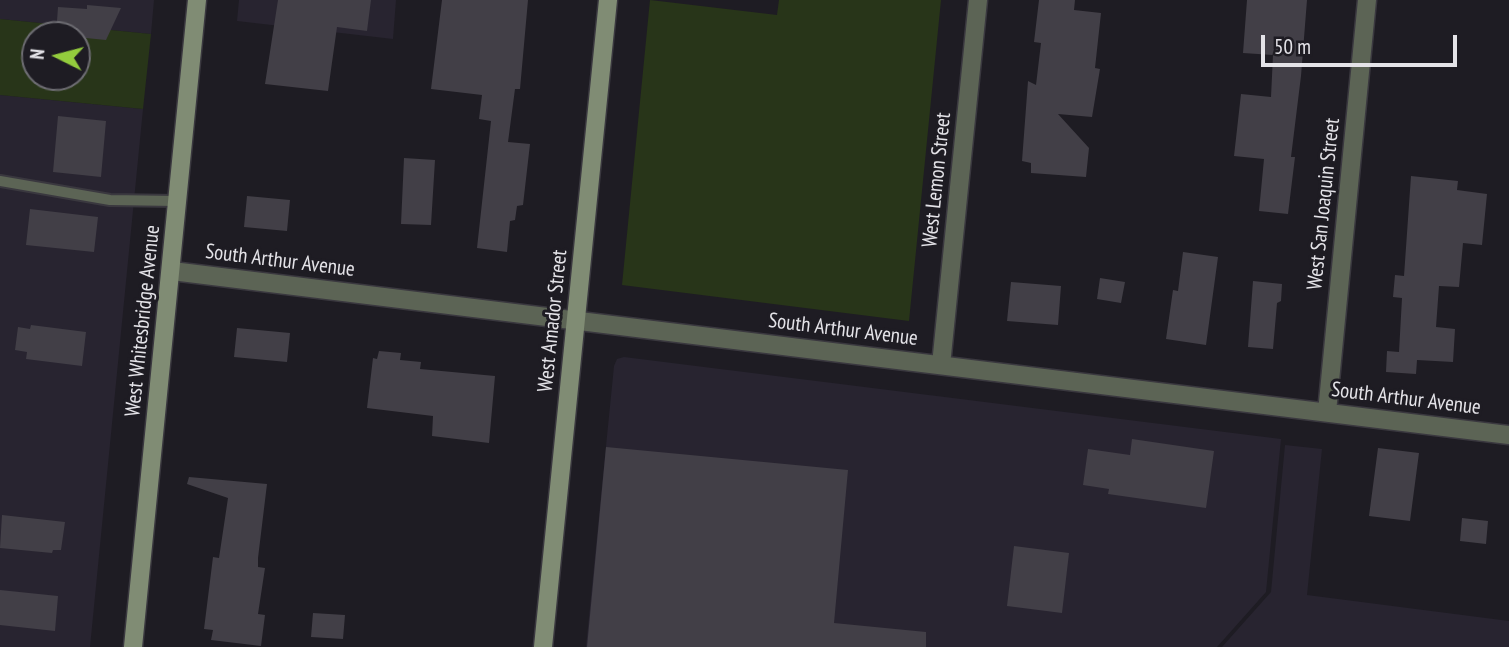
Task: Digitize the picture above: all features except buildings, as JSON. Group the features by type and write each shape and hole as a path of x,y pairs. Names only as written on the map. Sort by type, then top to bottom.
{"main road":[{"name":"West Whitesbridge Avenue","path":"133,647 197,0"},
{"name":"West Amador Street","path":"543,647 608,0"}],"street":[{"name":"West Lemon Street","path":"941,365 978,0"},
{"name":"West San Joaquin Street","path":"1327,412 1367,0"},
{"name":"South Arthur Avenue","path":"172,271 1509,435"}],"lane":[{"path":"0,181 110,200 177,201"}],"shaded area":[{"path":"0,0 154,0 151,34 91,28 91,21 0,19"},
{"path":"239,0 396,0 393,39 237,21"},
{"path":"0,95 143,109 90,647 0,647"},
{"path":"624,357 1281,439 1266,592 1217,647 586,647 614,366 617,359"},
{"path":"1285,445 1322,449 1307,595 1509,621 1509,647 1222,647 1271,592"}],"green space":[{"path":"650,0 777,15 779,0 941,0 909,321 622,285"},
{"path":"0,19 21,21 21,91 91,91 91,28 151,34 143,109 0,95"}]}
